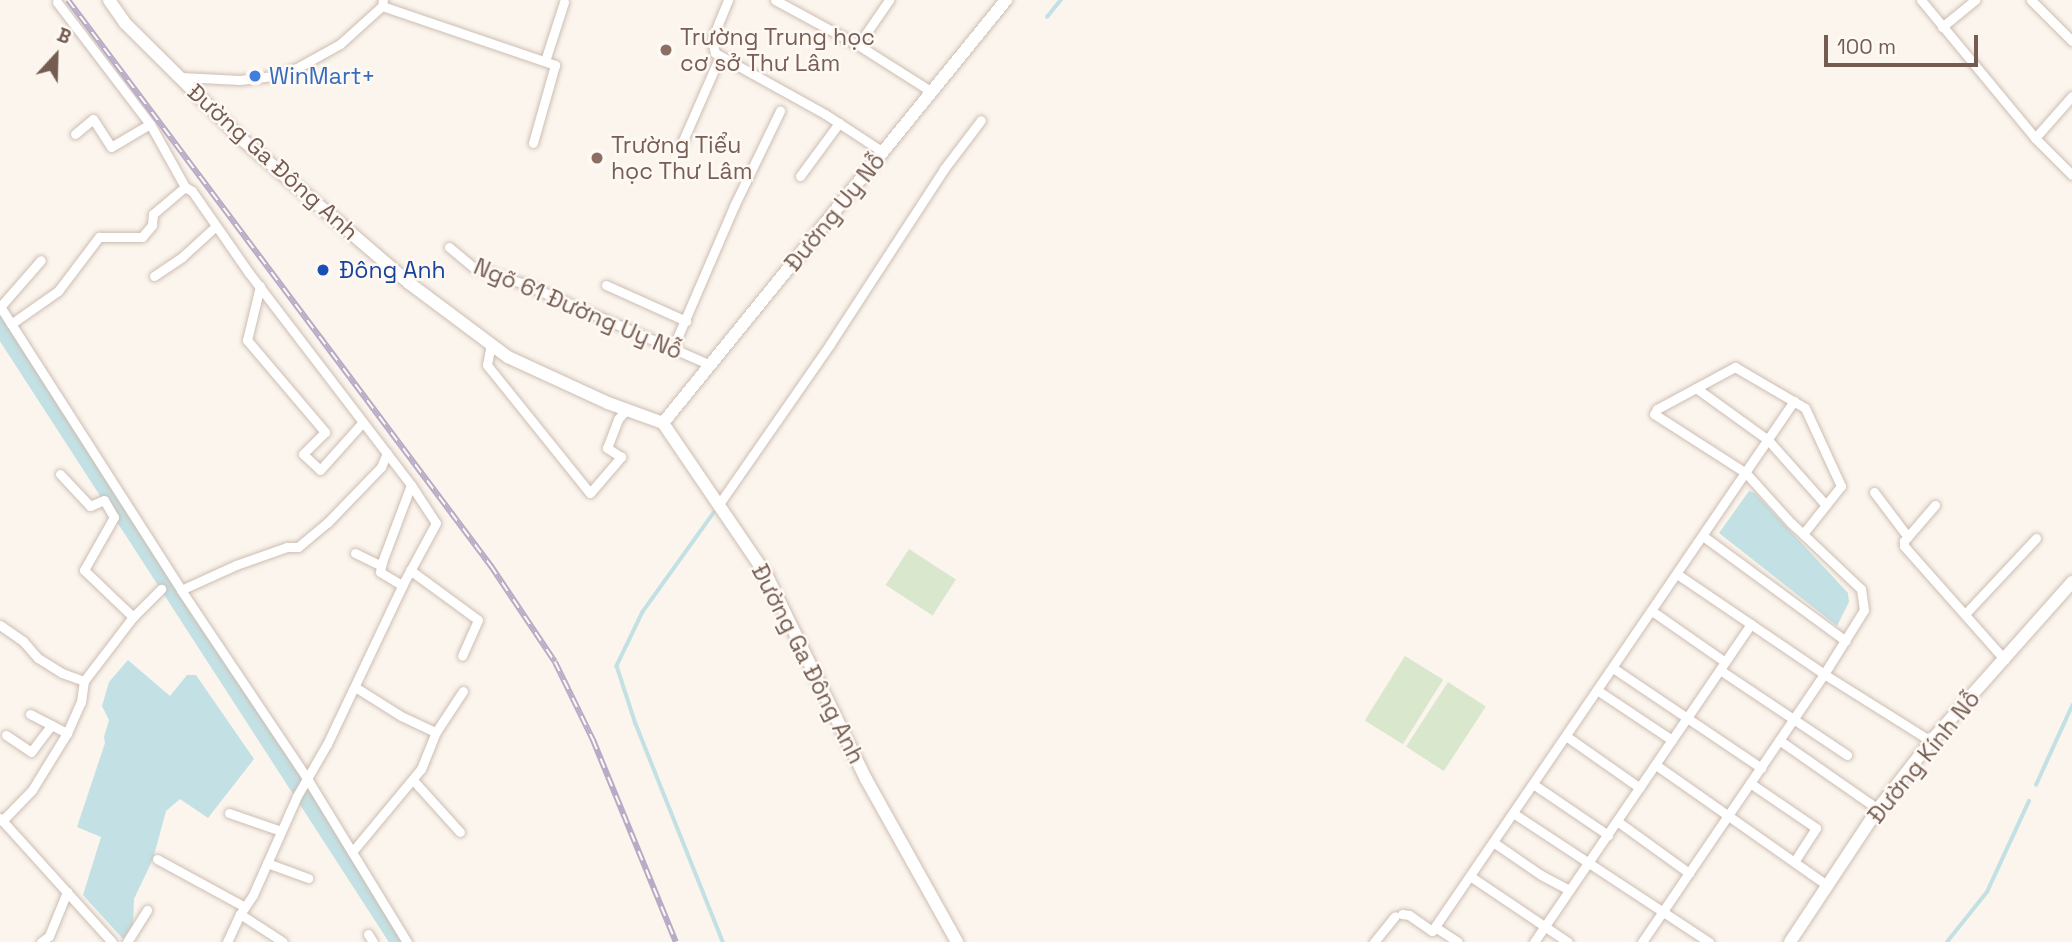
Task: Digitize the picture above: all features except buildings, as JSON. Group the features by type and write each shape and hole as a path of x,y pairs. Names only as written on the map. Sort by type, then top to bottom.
{"street":[{"name":"Đường Ga Đông Anh","path":"109,0 125,23 244,141 409,283 508,357 663,424 767,576 866,779 957,942"},
{"path":"728,0 712,39 715,53 839,123 883,152"},
{"path":"775,0 858,45 932,92"},
{"path":"858,45 888,0"},
{"name":"Đường Uy Nỗ","path":"663,424 1006,0"},
{"path":"1921,0 2035,138 2072,175"},
{"path":"1942,27 1975,0"},
{"path":"2031,0 2072,41"},
{"path":"57,2 150,124 185,187 192,191 260,286 411,485 436,523 402,585 355,687 308,782 297,796 227,942"},
{"path":"545,61 564,2"},
{"path":"181,78 240,80 272,76 297,68 340,44 382,3 555,65 533,143"},
{"path":"681,145 720,56"},
{"path":"2035,138 2072,96"},
{"path":"672,350 734,206 780,111"},
{"path":"75,134 93,120 111,147 150,124"},
{"path":"719,504 830,344 944,169 981,120"},
{"path":"800,176 839,123"},
{"path":"11,324 58,291 99,237 142,237 152,225 153,214 185,187"},
{"path":"154,276 182,257 216,226"},
{"name":"Ngõ 61 Đường Uy Nỗ","path":"449,247 473,267 522,283 711,365"},
{"path":"41,260 1,307 181,590 308,782 407,942"},
{"path":"606,285 686,321"},
{"path":"260,286 247,340 325,432 303,454 320,470 363,422"},
{"path":"491,344 487,365 590,493 621,457 607,447 618,419 626,410"},
{"path":"1642,942 1824,674 1864,610 1861,589 1803,534 1746,473 1654,414 1657,409 1735,367 1805,408 1841,486 1803,534"},
{"path":"1696,388 1768,440 1826,505"},
{"path":"1374,942 1398,915 1409,915 1432,931 1794,401"},
{"path":"181,590 236,565 287,547 298,547 336,514 381,467 387,453"},
{"path":"60,474 90,506 104,500 114,517 84,570 133,617"},
{"path":"402,585 380,572 411,485"},
{"path":"1874,492 1908,537"},
{"path":"1935,505 1908,537 1904,546 2005,660"},
{"path":"1703,536 1846,641"},
{"path":"1965,614 2036,538"},
{"path":"355,553 380,565 382,562"},
{"path":"410,570 478,620 462,656"},
{"path":"1677,574 1824,674 1931,741"},
{"name":"Đường Kính Nỗ","path":"1790,942 1878,809 1931,741 2072,582"},
{"path":"112,942 1,819 32,790 81,702 84,681 133,617 161,589"},
{"path":"1652,611 1793,720 1847,755"},
{"path":"1534,942 1751,624"},
{"path":"0,625 23,640 38,658 62,673 84,681"},
{"path":"1613,668 1760,768"},
{"path":"355,687 401,716 436,732"},
{"path":"1597,690 1672,740"},
{"path":"352,852 421,769 436,732 463,691"},
{"path":"30,714 66,733"},
{"path":"6,735 31,752 51,725"},
{"path":"1566,736 1640,788"},
{"path":"1779,740 1878,809"},
{"path":"1656,765 1828,886"},
{"path":"413,780 460,832"},
{"path":"1750,783 1816,828 1794,862"},
{"path":"1533,784 1608,835"},
{"path":"229,813 281,831"},
{"path":"1513,813 1709,942"},
{"path":"1617,821 1689,873"},
{"path":"1493,842 1541,876 1570,890"},
{"path":"157,859 242,910 284,942"},
{"path":"267,863 308,878"},
{"path":"1470,876 1568,942"},
{"path":"41,942 49,936 67,892"},
{"path":"127,942 147,910"},
{"path":"1435,927 1458,942"}],"green space":[{"path":"909,549 956,579 933,616 886,585"},
{"path":"1405,656 1443,680 1403,744 1365,720"},
{"path":"1448,682 1486,707 1444,771 1406,747"}],"water":[{"path":"1749,491 1755,493 1848,593 1849,602 1837,626 1719,533"},
{"path":"128,660 170,696 187,675 196,675 254,759 208,818 180,799 166,811 153,859 134,899 133,924 123,939 83,895 101,837 77,827 105,743 109,720 102,706 109,682"}],"waterway":[{"path":"1047,17 1061,0"},
{"path":"0,324 400,942"},
{"path":"714,513 643,612 617,666 636,724 723,942"},
{"path":"2036,785 2072,706"},
{"path":"1947,942 1987,892 2029,801"}],"railway":[{"path":"68,0 491,566 555,662 593,740 676,942"}],"place":[{"name":"Trường Trung học cơ sở Thư Lâm","path":"666,50"},
{"name":"WinMart+","path":"255,76"},
{"name":"Trường Tiểu học Thư Lâm","path":"597,158"},
{"name":"Đông Anh","path":"323,270"}]}
